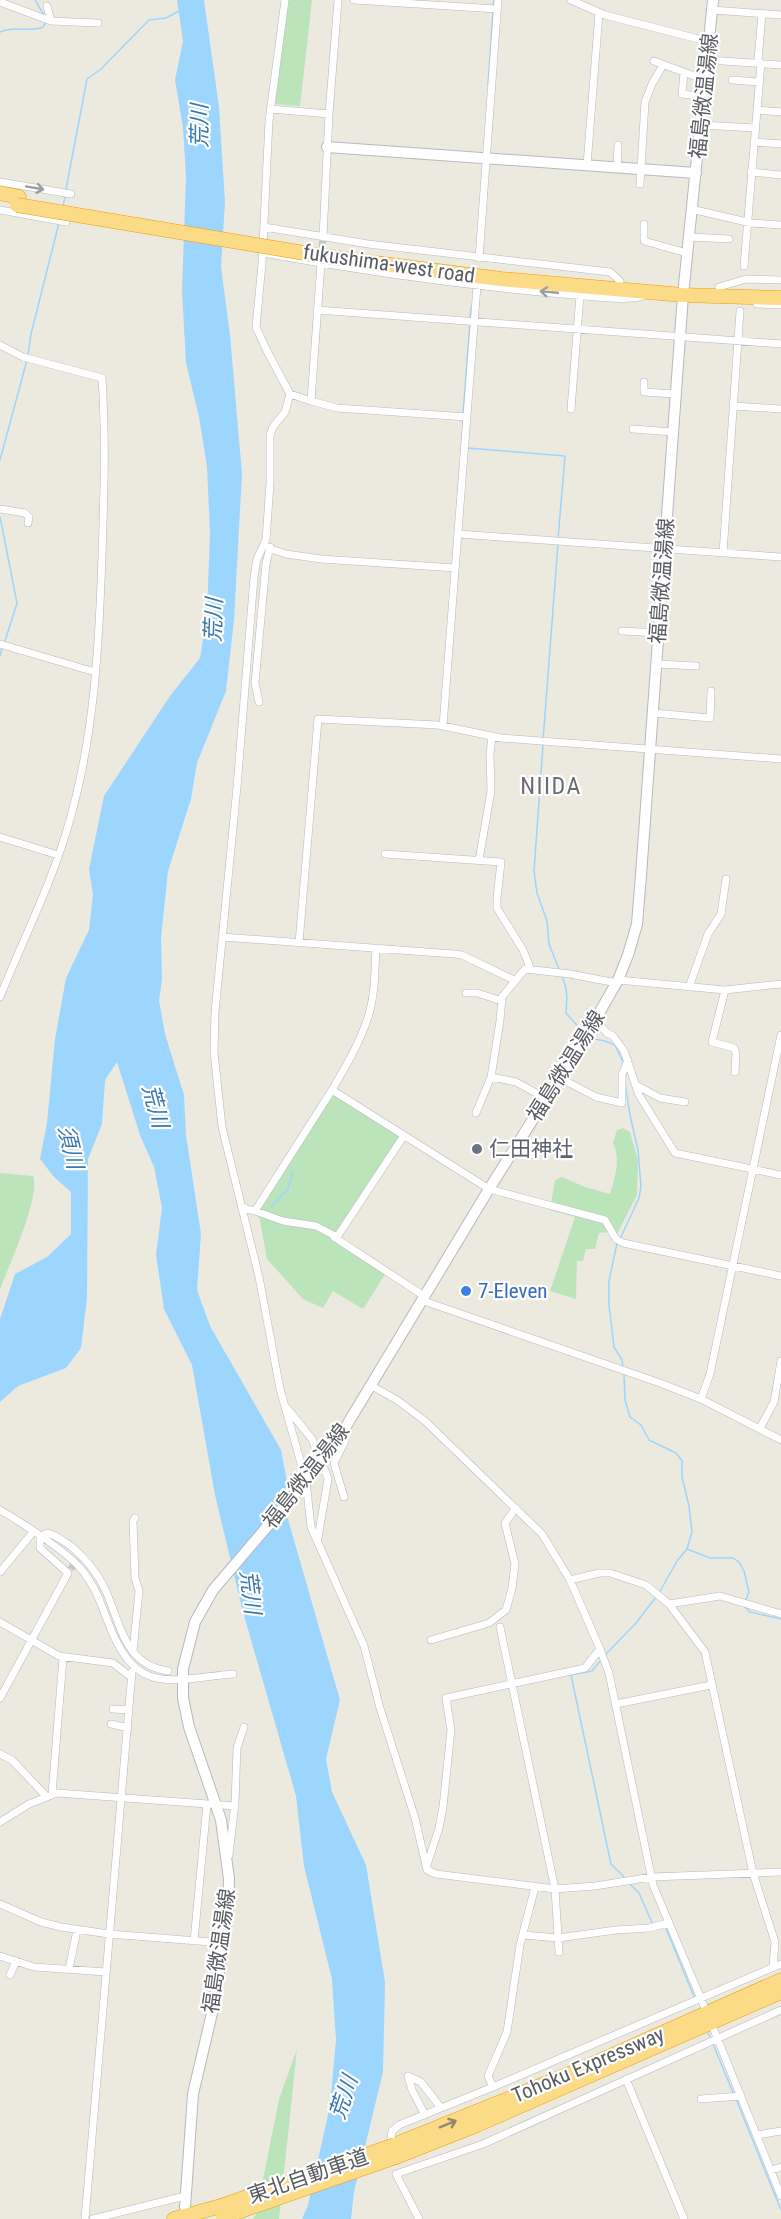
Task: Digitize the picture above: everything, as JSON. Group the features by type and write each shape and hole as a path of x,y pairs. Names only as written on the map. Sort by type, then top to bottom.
{"highway":[{"name":"fukushima-west road","path":"0,194 18,201 305,254 620,281 683,291"},
{"name":"fukushima-west road","path":"0,202 18,201"},
{"name":"fukushima-west road","path":"384,260 501,279 648,292 719,292 781,298"},
{"name":"fukushima-west road","path":"719,292 781,289"},
{"name":"Tohoku Expressway","path":"395,2151 781,1980"},
{"name":"Tohoku Expressway","path":"395,2151 488,2121 781,1992"},
{"name":"東北自動車道","path":"220,2214 395,2151"},
{"path":"174,2219 220,2214"}],"main road":[{"name":"福島微温湯線","path":"185,2201 193,2094 212,2013 228,1912 228,1864 220,1820 211,1805 189,1727 182,1680 186,1651 195,1622 213,1590 306,1481 343,1432 422,1298 618,982 637,924 683,291 713,5"},
{"path":"327,147 696,173"}],"street":[{"path":"285,0 271,110 263,253 256,327 290,394 337,408 467,417"},
{"path":"323,237 338,0"},
{"path":"354,0 497,9"},
{"path":"479,258 498,0"},
{"path":"571,0 584,3 599,13 710,42"},
{"path":"1,5 51,21 98,23"},
{"path":"713,5 781,15"},
{"path":"47,6 51,21"},
{"path":"587,165 599,13"},
{"path":"744,266 761,63 758,60 762,14"},
{"path":"708,60 781,65"},
{"path":"654,61 705,80"},
{"path":"640,184 645,102 663,65"},
{"path":"684,73 682,94 704,97"},
{"path":"732,80 759,82"},
{"path":"271,110 329,114"},
{"path":"757,110 781,112"},
{"path":"701,125 755,128"},
{"path":"754,142 781,144"},
{"path":"617,167 618,145"},
{"path":"752,172 781,175"},
{"path":"0,182 71,194"},
{"path":"691,209 747,222 781,225"},
{"path":"0,210 66,222"},
{"path":"644,224 644,241 687,253"},
{"path":"264,227 479,258 610,272 620,281"},
{"path":"688,237 729,239"},
{"path":"263,253 477,286 634,298 648,292"},
{"path":"311,401 321,263"},
{"path":"719,292 746,279 781,280"},
{"path":"443,726 477,286"},
{"path":"719,292 736,302 781,305"},
{"path":"571,409 580,295"},
{"path":"317,310 781,344"},
{"path":"723,553 740,311"},
{"path":"0,345 23,357 102,378 105,435 99,634 86,751 67,832 0,997"},
{"path":"644,382 644,392 675,394"},
{"path":"290,394 285,412 273,427 270,435 270,483 266,540 257,559 254,577 215,1012 215,1064 222,1127 259,1277 280,1389 306,1481 311,1527 364,1646 428,1870 436,1874 495,1883 555,1889 595,1887 652,1877 781,1872"},
{"path":"734,406 781,409"},
{"path":"633,429 673,432"},
{"path":"0,509 25,513 28,517 28,524"},
{"path":"458,534 781,557"},
{"path":"266,540 271,549 286,554 321,559 455,568"},
{"path":"259,702 255,683 266,564 271,549"},
{"path":"622,631 659,633"},
{"path":"0,644 95,672"},
{"path":"657,664 696,666"},
{"path":"653,713 710,718 711,691"},
{"path":"299,943 318,719 443,726 492,736 781,759"},
{"path":"479,861 491,791 492,736"},
{"path":"0,837 58,855"},
{"path":"385,854 501,862 497,908 523,950 531,970"},
{"path":"688,987 708,934 722,914 726,879"},
{"path":"222,937 462,956 514,980"},
{"path":"255,1211 332,1090 356,1046 369,1013 373,993 376,948"},
{"path":"476,1113 490,1077 502,997 525,969 618,982 725,990 781,984"},
{"path":"725,990 712,1042 734,1048 735,1072"},
{"path":"465,993 477,993 502,1001"},
{"path":"592,1024 613,1036 624,1051 650,1115 675,1153 781,1175"},
{"path":"701,1399 710,1374 781,1035"},
{"path":"560,1078 596,1097 622,1103 622,1075 628,1060"},
{"path":"490,1077 516,1082 547,1098"},
{"path":"636,1085 660,1098 685,1102"},
{"path":"332,1090 403,1137 489,1189 605,1220 616,1239 623,1243 781,1276"},
{"path":"334,1237 341,1232 403,1137"},
{"path":"243,1208 283,1221 316,1226 422,1298 701,1399 781,1440"},
{"path":"760,1428 774,1402 781,1361"},
{"path":"372,1386 397,1400 425,1421 516,1508 542,1534 570,1580 600,1649 616,1704 652,1877 668,1923 703,2002"},
{"path":"285,1406 294,1414 312,1439 317,1453"},
{"path":"343,1432 344,1446 334,1463 345,1497"},
{"path":"317,1541 318,1525 328,1479 324,1468"},
{"path":"430,1640 489,1623 506,1610 515,1564 505,1523 516,1508"},
{"path":"0,1510 81,1568 98,1597 116,1643 130,1664 149,1676 182,1680 233,1674"},
{"path":"133,1657 139,1591 135,1578 133,1521 135,1518"},
{"path":"0,1572 33,1532"},
{"path":"40,1537 47,1533 54,1535 79,1557 101,1583 133,1657 153,1669 168,1671"},
{"path":"0,1698 70,1571 40,1548 40,1537"},
{"path":"570,1580 599,1573 610,1573 646,1585 669,1604 705,1652 753,1873 775,1941 773,1967"},
{"path":"669,1604 720,1596 781,1614"},
{"path":"0,1622 63,1658 112,1663 132,1675 85,2219"},
{"path":"500,1627 555,1889 559,1952"},
{"path":"427,1865 439,1828 444,1798 451,1730 446,1698 585,1668 600,1649"},
{"path":"49,1795 63,1658"},
{"path":"616,1704 711,1685"},
{"path":"113,1709 129,1710"},
{"path":"111,1724 128,1728"},
{"path":"228,1864 235,1806 237,1748 244,1727"},
{"path":"0,1754 12,1760 49,1795"},
{"path":"0,1822 49,1795 65,1793 235,1806"},
{"path":"194,1941 211,1805"},
{"path":"493,2087 488,2076 507,2032 523,1935 536,1887"},
{"path":"0,1904 41,1922 77,1930 224,1943"},
{"path":"523,1935 558,1938 650,1928 668,1923"},
{"path":"69,1970 77,1930"},
{"path":"0,1956 34,1967 106,1972"},
{"path":"10,1975 16,1961"},
{"path":"419,2219 396,2174 388,2168 392,2131 399,2125 703,2002 781,1964"},
{"path":"396,2174 483,2144 781,2010"},
{"path":"714,2030 781,2196"},
{"path":"425,2115 412,2090 408,2076 421,2082 441,2108"},
{"path":"626,2079 684,2219"},
{"path":"701,2099 741,2096"},
{"path":"756,2135 781,2131"},
{"path":"771,2170 781,2167"},
{"path":"93,2219 185,2201"}],"green space":[{"path":"289,0 312,0 300,106 275,104"},
{"path":"333,1092 401,1137 336,1235 315,1224 284,1220 258,1210"},
{"path":"623,1128 630,1132 638,1161 637,1195 616,1236 608,1232 599,1233 595,1249 586,1249 583,1261 577,1261 576,1299 550,1291 575,1217 550,1210 555,1180 562,1177 610,1194 617,1162 613,1143 617,1130"},
{"path":"0,1173 33,1176 34,1185 23,1231 0,1289"},
{"path":"259,1216 315,1228 385,1274 364,1308 333,1291 323,1308 303,1299 267,1259"},
{"path":"297,2049 279,2219 252,2219 256,2215 279,2099"}],"water":[{"path":"177,0 204,0 219,107 225,202 221,267 230,335 242,474 234,620 226,691 197,763 191,799 168,871 161,938 162,979 159,1001 165,1034 184,1095 186,1135 201,1234 197,1290 210,1326 281,1450 286,1476 287,1516 340,1700 326,1759 332,1792 366,1865 385,1982 383,2072 354,2192 351,2219 302,2219 308,2205 330,2106 336,2040 332,1979 304,1866 296,1796 243,1612 215,1495 192,1365 164,1309 156,1255 162,1208 154,1167 140,1135 117,1062 105,1080 102,1124 88,1159 87,1298 81,1348 66,1368 18,1386 0,1402 0,1319 15,1274 47,1257 71,1234 71,1192 54,1177 40,1159 47,1123 55,1039 66,978 89,930 93,895 89,869 104,796 170,696 200,658 207,614 210,533 207,467 199,417 186,363 182,291 186,177 183,128 175,80 183,41"}],"waterway":[{"path":"35,0 44,15"},
{"path":"493,7 494,0"},
{"path":"66,189 87,79 101,69 149,20 166,18 179,11"},
{"path":"488,85 493,12"},
{"path":"0,32 11,29 38,29 46,22"},
{"path":"63,206 65,197"},
{"path":"28,355 31,334 59,223"},
{"path":"470,318 471,308"},
{"path":"463,414 470,323"},
{"path":"0,460 27,360"},
{"path":"462,444 463,419"},
{"path":"468,448 565,456 558,539"},
{"path":"0,517 17,603 5,641"},
{"path":"543,740 558,544"},
{"path":"0,656 2,649"},
{"path":"543,745 534,871 537,893 547,921 549,944 559,969"},
{"path":"562,977 566,990 566,1013 582,1031"},
{"path":"589,1038 615,1045 623,1062"},
{"path":"620,1239 639,1198 641,1187 638,1150 625,1082"},
{"path":"271,1207 288,1189 293,1171"},
{"path":"617,1243 609,1281 609,1305 614,1347 622,1360 623,1367"},
{"path":"624,1374 625,1400 630,1417 641,1425 649,1440 676,1453 682,1461 682,1477 692,1532 687,1549 677,1561 659,1593"},
{"path":"687,1549 710,1558 733,1558 739,1562 744,1571 749,1592 745,1602"},
{"path":"606,1654 636,1623 656,1597"},
{"path":"744,1606 750,1612 781,1619"},
{"path":"601,1660 592,1671 571,1675 611,1864 626,1879"},
{"path":"629,1883 639,1893 653,1925"},
{"path":"665,1926 695,1999"},
{"path":"708,2033 711,2039"},
{"path":"713,2044 734,2095"},
{"path":"736,2099 781,2210"}],"tunnel":[{"path":"321,258 323,237"},
{"path":"71,1569 77,1559"}],"place":[{"name":"仁田神社","path":"477,1149"},
{"name":"7-Eleven","path":"466,1291"}],"district":[{"name":"NIIDA","path":"551,786"}],"water label":[{"name":"荒川","path":"199,126"},
{"name":"荒川","path":"213,620"},
{"name":"荒川","path":"156,1106"},
{"name":"須川","path":"71,1147"},
{"name":"荒川","path":"251,1592"},
{"name":"荒川","path":"343,2097"}]}
